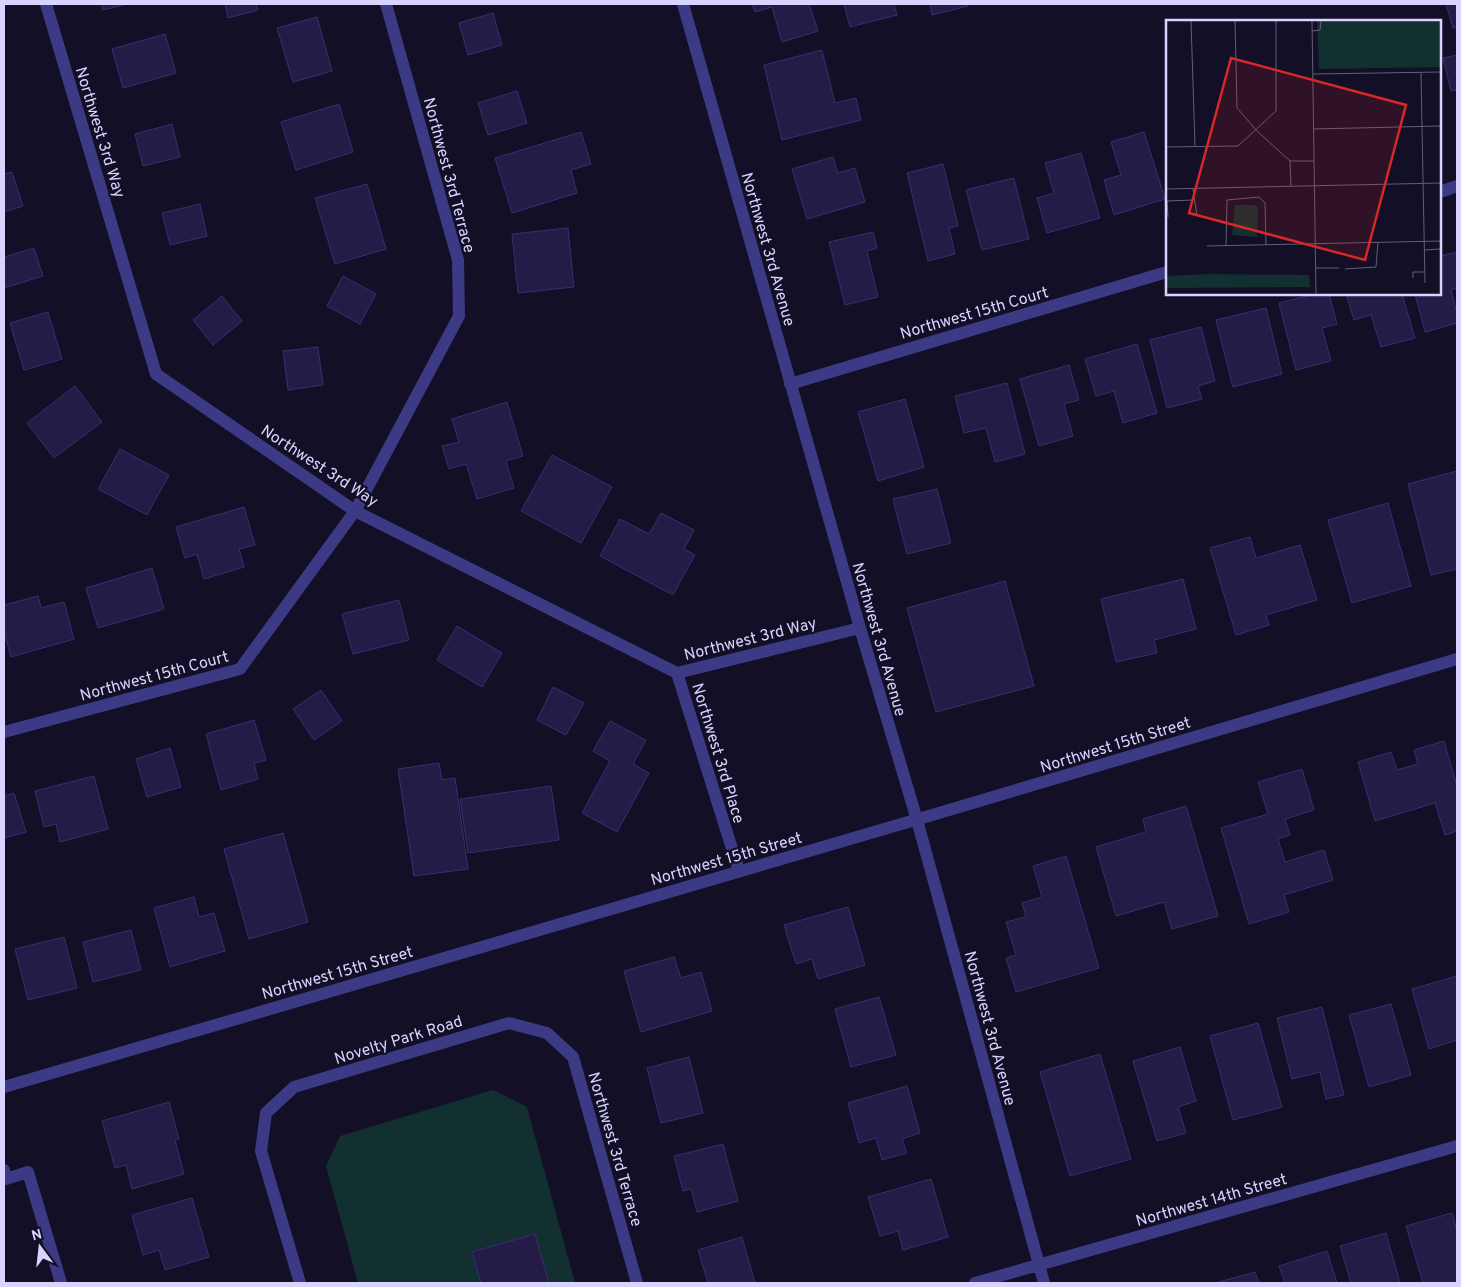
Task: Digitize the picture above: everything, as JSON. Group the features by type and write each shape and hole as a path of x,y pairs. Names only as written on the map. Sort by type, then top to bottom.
{"street":[{"name":"Northwest 3rd Way","path":"46,4 156,374 355,512 677,673 860,628"},
{"name":"Northwest 3rd Terrace","path":"355,512 460,316 458,260 386,4"},
{"name":"Northwest 3rd Avenue","path":"683,4 790,384 917,820 1044,1283"},
{"path":"1441,192 1457,186"},
{"name":"Northwest 15th Court","path":"790,384 1166,272"},
{"name":"Northwest 15th Court","path":"4,732 240,669 355,512"},
{"name":"Northwest 15th Street","path":"4,1087 917,820 1457,659"},
{"name":"Northwest 3rd Place","path":"677,673 739,871"},
{"name":"Novelty Park Road","path":"300,1283 261,1151 266,1113 294,1087 510,1023 547,1033"},
{"name":"Northwest 3rd Terrace","path":"547,1033 572,1057 637,1283"},
{"name":"Northwest 14th Street","path":"975,1283 1457,1146"},
{"path":"5,1176 28,1172 61,1283"}],"green space":[{"path":"493,1090 527,1107 575,1283 358,1283 326,1166 340,1136"}],"building":[{"path":"101,4 127,4 103,10"},
{"path":"225,4 256,4 258,10 228,18"},
{"path":"752,4 809,4 818,31 782,42 772,7 755,12"},
{"path":"844,4 894,4 897,15 850,27"},
{"path":"930,4 967,4 968,6 932,15"},
{"path":"1446,4 1457,4 1457,27 1453,28"},
{"path":"493,13 502,45 468,55 459,23"},
{"path":"317,17 332,71 293,82 277,28"},
{"path":"165,34 176,73 123,88 112,49"},
{"path":"822,50 835,103 856,98 861,120 782,140 764,65"},
{"path":"1457,55 1457,90 1451,91 1443,58"},
{"path":"517,91 527,123 488,135 478,103"},
{"path":"339,104 353,152 296,170 281,122"},
{"path":"172,124 180,157 143,166 135,134"},
{"path":"581,132 591,164 571,170 577,193 512,213 495,158"},
{"path":"1144,132 1165,199 1114,215 1104,180 1121,175 1111,142"},
{"path":"1081,153 1100,218 1047,233 1037,198 1054,193 1045,163"},
{"path":"833,157 838,173 855,168 865,202 807,219 792,169"},
{"path":"943,164 958,226 949,228 955,254 928,261 907,173"},
{"path":"12,172 23,206 4,212 4,174"},
{"path":"1014,178 1029,239 982,250 966,190"},
{"path":"367,184 386,249 335,264 315,198"},
{"path":"200,204 207,236 170,245 162,213"},
{"path":"568,228 574,287 518,293 512,234"},
{"path":"873,232 877,248 867,251 878,297 845,305 829,242"},
{"path":"34,248 43,276 4,288 4,257"},
{"path":"1457,252 1457,288 1451,290 1457,314 1457,323 1425,332 1415,295 1441,295 1441,256"},
{"path":"343,276 376,294 360,324 327,306"},
{"path":"1311,295 1329,295 1337,324 1322,328 1331,361 1296,370 1279,303"},
{"path":"1346,295 1402,295 1415,338 1381,347 1371,315 1354,320"},
{"path":"222,296 242,321 213,345 193,320"},
{"path":"1266,308 1282,374 1233,387 1216,320"},
{"path":"48,312 62,359 24,370 10,323"},
{"path":"1201,327 1215,381 1198,386 1202,399 1167,408 1150,340"},
{"path":"1137,344 1157,413 1123,423 1114,391 1096,396 1085,359"},
{"path":"318,347 323,385 288,390 283,351"},
{"path":"1069,365 1079,400 1064,404 1073,436 1039,446 1020,379"},
{"path":"1007,383 1025,454 995,462 986,428 964,433 955,396"},
{"path":"75,386 102,422 54,458 27,423"},
{"path":"905,399 924,467 878,481 858,412"},
{"path":"507,402 523,456 506,461 514,488 477,499 466,464 449,469 442,446 459,442 452,419"},
{"path":"120,449 169,475 147,515 98,489"},
{"path":"552,455 612,487 581,543 521,511"},
{"path":"1457,471 1457,569 1431,575 1408,484"},
{"path":"937,489 951,543 907,554 893,499"},
{"path":"1388,503 1411,586 1352,603 1328,520"},
{"path":"244,507 255,545 239,549 244,567 204,579 197,554 185,558 176,527"},
{"path":"661,513 694,530 684,549 695,555 673,595 600,556 620,519 649,534"},
{"path":"1250,537 1256,558 1300,545 1317,600 1266,615 1269,625 1236,635 1210,548"},
{"path":"152,568 164,609 98,628 86,588"},
{"path":"1183,579 1196,629 1154,640 1157,653 1116,662 1101,599"},
{"path":"1005,581 1034,686 936,712 907,608"},
{"path":"38,596 41,608 64,602 74,639 11,657 4,632 4,605"},
{"path":"399,600 409,640 353,654 342,614"},
{"path":"457,626 502,653 482,687 437,660"},
{"path":"553,687 584,703 566,735 537,720"},
{"path":"321,690 342,721 314,740 293,709"},
{"path":"254,720 266,760 254,763 258,779 221,790 206,734"},
{"path":"610,721 646,740 633,764 649,773 617,832 582,813 610,761 593,751"},
{"path":"1444,741 1457,786 1457,831 1445,835 1435,803 1375,821 1358,762 1391,752 1397,770 1418,764 1414,750"},
{"path":"170,748 181,787 147,797 136,759"},
{"path":"439,763 442,780 455,778 468,869 414,876 398,769"},
{"path":"1302,769 1314,810 1285,819 1290,835 1278,839 1285,862 1324,850 1333,880 1284,895 1289,912 1249,924 1221,828 1268,814 1258,782"},
{"path":"94,776 108,829 60,842 56,824 44,827 35,791"},
{"path":"551,786 559,840 468,853 460,799"},
{"path":"14,793 26,832 4,838 4,796"},
{"path":"1186,806 1218,916 1172,929 1164,902 1116,916 1096,847 1146,832 1143,819"},
{"path":"283,833 308,922 249,939 224,849"},
{"path":"1066,856 1099,968 1016,992 1006,958 1016,955 1006,922 1026,917 1022,903 1042,897 1033,866"},
{"path":"194,897 199,917 214,913 225,951 170,967 154,908"},
{"path":"848,907 865,965 818,979 812,959 796,964 784,925"},
{"path":"131,930 141,970 93,982 83,942"},
{"path":"64,937 77,988 28,1000 15,949"},
{"path":"674,957 681,978 701,972 712,1011 641,1032 624,971"},
{"path":"1457,976 1457,1040 1429,1049 1412,989"},
{"path":"879,997 896,1055 851,1067 835,1009"},
{"path":"1391,1004 1411,1075 1369,1087 1349,1015"},
{"path":"1322,1007 1344,1095 1326,1099 1320,1072 1292,1079 1277,1018"},
{"path":"1258,1023 1282,1107 1233,1120 1210,1036"},
{"path":"1180,1047 1196,1101 1178,1107 1186,1133 1157,1141 1133,1061"},
{"path":"1100,1054 1131,1159 1070,1176 1040,1072"},
{"path":"689,1057 703,1113 661,1123 647,1068"},
{"path":"907,1086 920,1133 902,1139 907,1153 882,1160 876,1138 859,1143 848,1103"},
{"path":"169,1102 179,1139 175,1140 184,1174 132,1189 126,1165 115,1168 102,1121"},
{"path":"723,1144 738,1201 697,1212 691,1189 683,1191 674,1156"},
{"path":"931,1179 948,1237 903,1250 898,1231 880,1236 868,1197"},
{"path":"192,1198 209,1257 165,1270 159,1250 143,1255 132,1215"},
{"path":"1452,1213 1457,1231 1457,1283 1423,1283 1406,1226"},
{"path":"1386,1233 1400,1283 1351,1283 1340,1246"},
{"path":"535,1234 549,1283 481,1283 472,1252"},
{"path":"742,1237 755,1283 708,1283 698,1250"},
{"path":"1327,1251 1337,1283 1285,1283 1279,1266"},
{"path":"1255,1272 1259,1283 1215,1283"}]}
